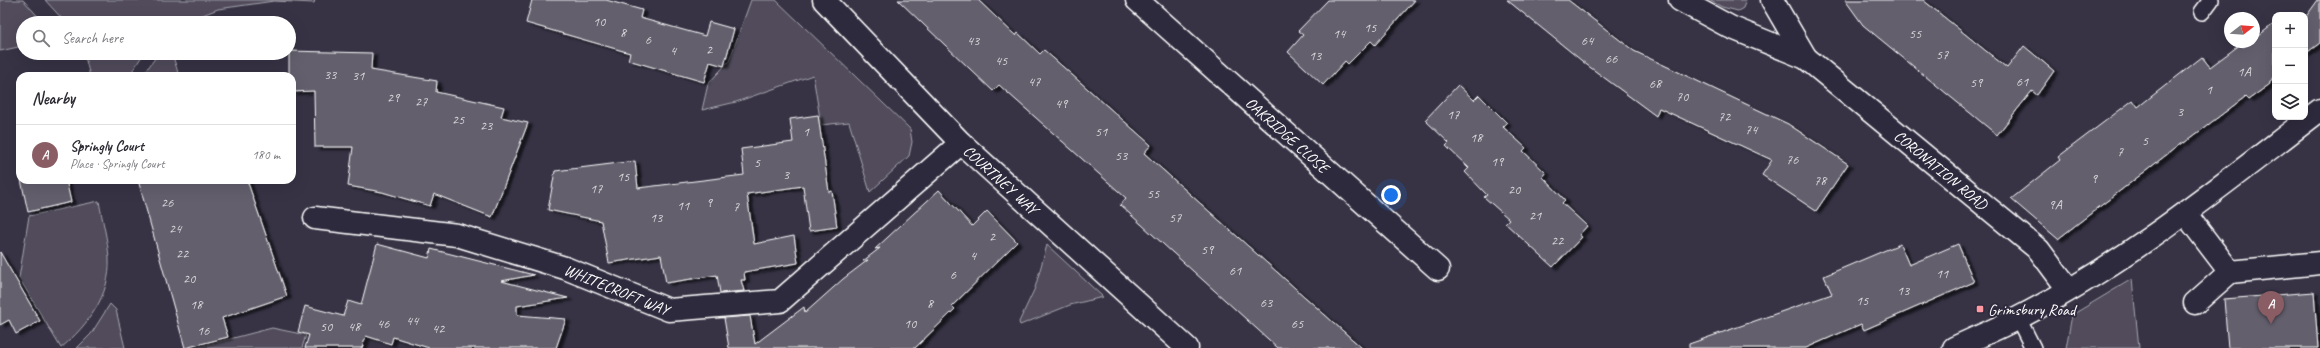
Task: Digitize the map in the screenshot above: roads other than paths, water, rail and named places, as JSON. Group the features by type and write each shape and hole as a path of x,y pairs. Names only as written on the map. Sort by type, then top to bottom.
{"street":[{"name":"COURTNEY WAY","path":"824,0 961,143 1187,348"},
{"name":"OAKRIDGE CLOSE","path":"1137,0 1438,269"},
{"name":"CORONATION ROAD","path":"1680,0 1730,27 1806,58 2039,250 2068,289"},
{"name":"CORONATION ROAD","path":"1772,0 1806,58"},
{"path":"1954,348 2018,318 2068,289 2185,213 2320,110"},
{"name":"WHITECROFT WAY","path":"315,218 457,235 565,268 669,310 780,301 961,143"},
{"path":"2185,213 2230,272"},
{"path":"2195,303 2230,272 2320,264"}],"lane":[{"path":"2018,318 2033,348"}],"place":[{"name":"Grimsbury Road","path":"1980,309"},
{"name":"Springly Court","path":"2271,324"}]}
